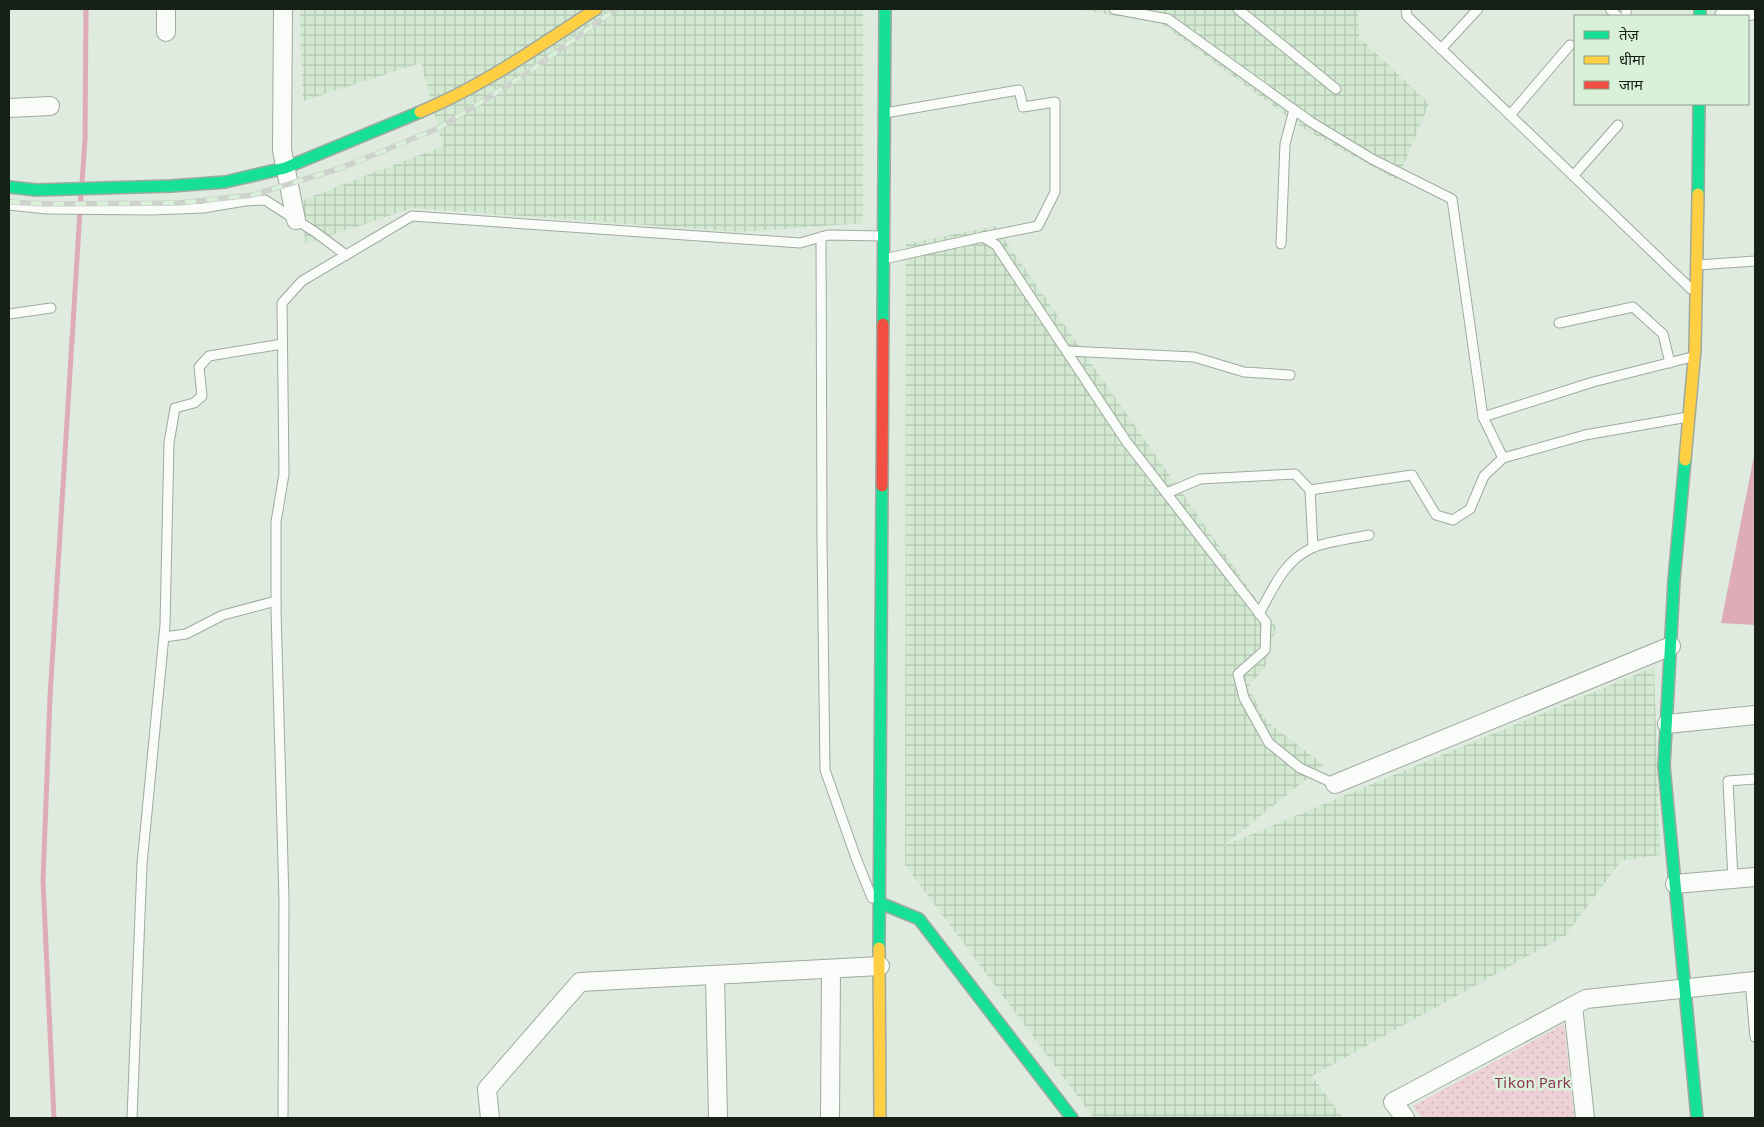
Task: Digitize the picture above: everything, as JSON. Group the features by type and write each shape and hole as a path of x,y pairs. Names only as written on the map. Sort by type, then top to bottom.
{"street":[{"path":"166,9 166,32"},
{"path":"283,9 282,150 296,220"},
{"path":"9,187 36,190 171,186 225,182 285,168 439,104 489,78 596,9"},
{"path":"880,1118 885,9"},
{"path":"1729,15 1755,10"},
{"path":"1697,1118 1664,766 1674,580 1695,356 1699,105"},
{"path":"9,108 50,106"},
{"path":"1335,784 1671,646"},
{"path":"1667,724 1755,715"},
{"path":"1675,884 1755,878"},
{"path":"880,903 918,919 1072,1118"},
{"path":"490,1118 488,1089 580,982 880,966"},
{"path":"830,1118 831,969"},
{"path":"715,975 718,1118"},
{"path":"1405,1118 1393,1102 1586,999 1753,981"},
{"path":"1573,1006 1586,1118"}],"lane":[{"path":"1114,9 1168,19 1311,122 1372,159 1452,199 1483,416 1503,458"},
{"path":"1238,9 1336,89"},
{"path":"1406,9 1406,16 1696,294"},
{"path":"1441,49 1478,9"},
{"path":"1510,115 1570,46"},
{"path":"884,259 983,236 1038,226 1056,192 1055,102 1023,107 1019,90 885,113"},
{"path":"1281,244 1285,144 1294,110"},
{"path":"1573,176 1618,125"},
{"path":"9,205 47,209 131,210 203,208 245,201 265,200 315,232 346,255"},
{"path":"283,1118 284,900 276,601 276,522 284,474 282,303 302,281 412,216 800,243 828,235 884,236"},
{"path":"983,236 996,245 1126,441 1266,622 1265,650 1238,674 1244,698 1269,743 1300,768 1335,784"},
{"path":"821,237 825,770 872,898 880,903"},
{"path":"1696,266 1755,262"},
{"path":"1559,322 1633,307 1663,334 1670,363"},
{"path":"9,314 51,308"},
{"path":"132,1118 142,864 164,637 169,443 176,408 194,403 202,396 199,367 209,356 282,344"},
{"path":"1067,351 1194,357 1244,372 1290,375"},
{"path":"1483,416 1593,382 1695,356"},
{"path":"1310,490 1412,475 1436,515 1453,520 1470,509 1484,476 1503,458 1585,435 1689,417"},
{"path":"1167,493 1200,480 1295,474 1310,490 1313,547"},
{"path":"1260,614 1276,582 1294,558 1313,547 1369,535"},
{"path":"164,637 186,634 223,615 276,601"},
{"path":"1733,879 1728,781 1755,779"},
{"path":"1753,981 1755,1037"}],"shaded area":[{"path":"300,9 863,9 863,223 740,232 412,208 305,244 303,200 443,146 421,63 303,101"},
{"path":"1077,9 1358,9 1359,37 1429,104 1397,180 1306,130 1162,24"},
{"path":"995,226 1276,627 1265,667 1248,687 1266,721 1324,765 1223,846 1654,667 1660,855 1621,861 1566,935 1312,1076 1343,1118 1094,1118 905,865 906,244"},
{"path":"1755,451 1755,625 1721,623"}],"green space":[{"name":"Tikon Park","path":"1564,1024 1574,1118 1422,1118 1413,1106"}],"waterway":[{"path":"82,183 85,139 86,9"},
{"path":"54,1118 43,881 50,697 81,194"}],"railway":[{"path":"9,202 45,204 179,203 253,195 341,168 439,128 526,74 616,9"}],"traffic: fast":[{"path":"883,324 885,9"},
{"path":"1700,9 1700,15"},
{"path":"1698,194 1699,105"},
{"path":"9,187 36,190 171,186 225,182 285,168 420,112"},
{"path":"1685,460 1674,580 1664,766 1697,1118"},
{"path":"879,948 882,486"},
{"path":"880,903 919,919 1072,1118"}],"traffic: slow":[{"path":"420,112 488,78 596,9"},
{"path":"1685,460 1695,349 1698,194"},
{"path":"879,948 880,1118"}],"traffic: jam":[{"path":"882,486 883,324"}]}
